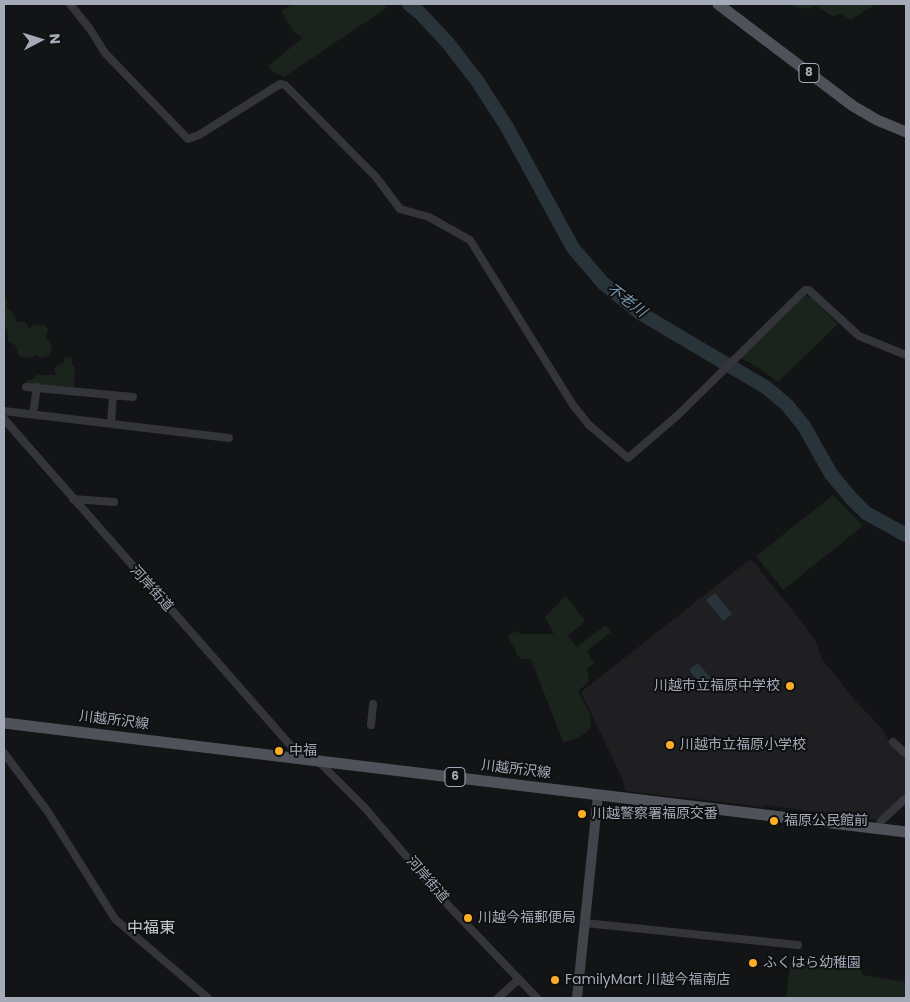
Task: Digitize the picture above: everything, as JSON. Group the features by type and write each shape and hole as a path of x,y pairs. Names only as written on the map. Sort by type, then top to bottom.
{"main road":[{"name":"8","path":"718,4 852,106 877,120 906,132"},
{"name":"川越所沢線","path":"4,723 906,832"}],"street":[{"path":"70,4 90,29 105,53 188,139 199,135 280,84 285,85 376,177 400,209 429,217 470,240 572,405 590,425 628,458 678,415 805,290 859,336 906,355"},
{"path":"26,387 133,397"},
{"path":"33,414 37,387"},
{"path":"111,423 113,395"},
{"path":"4,411 229,438"},
{"name":"河岸街道","path":"4,419 279,732 299,758"},
{"path":"73,499 114,502"},
{"path":"371,725 373,704"},
{"path":"894,742 906,754"},
{"path":"4,753 48,812 115,920 208,998"},
{"name":"河岸街道","path":"317,760 366,809 446,903 537,998"},
{"path":"577,998 598,795"},
{"path":"878,828 880,821 906,798"},
{"path":"585,923 798,945"},
{"path":"498,998 519,979"}],"shaded area":[{"path":"293,4 384,4 388,7 284,77 273,72 268,66 303,38 294,32 281,11"},
{"path":"794,4 876,4 851,20 841,14 832,16 815,5 810,9 794,7"},
{"path":"4,294 7,308 13,313 17,322 25,322 29,329 32,326 43,324 48,329 46,336 52,346 49,356 40,358 37,355 27,358 19,356 15,345 8,341 8,331 4,325"},
{"path":"805,295 812,298 838,324 778,382 741,358"},
{"path":"65,357 72,358 72,364 75,368 74,389 46,393 26,384 28,380 32,380 37,375 56,375 54,368 64,362"},
{"path":"833,495 863,526 783,590 756,556"},
{"path":"749,560 752,560 800,620 816,642 822,659 854,699 882,729 891,744 906,759 906,795 876,820 765,805 764,807 625,791 623,780 581,692"},
{"path":"715,593 732,614 723,621 706,600"},
{"path":"566,596 585,621 568,636 577,647 606,625 611,632 587,651 594,664 587,669 589,682 578,691 590,714 591,728 579,738 563,742 531,659 521,659 516,653 515,646 509,642 509,635 515,631 521,634 554,634 545,617"},
{"path":"698,663 716,684 707,691 689,670"},
{"path":"791,955 859,966 863,975 905,982 906,998 786,998"}],"waterway":[{"name":"不老川","path":"409,4 448,43 478,82 507,127 573,248 603,283 640,313 767,388 787,405 804,426 831,474 851,498 866,513 906,535"}],"place":[{"name":"川越市立福原中学校","path":"790,686"},
{"name":"川越市立福原小学校","path":"670,745"},
{"name":"中福","path":"279,751"},
{"name":"川越警察署福原交番","path":"582,814"},
{"name":"福原公民館前","path":"774,821"},
{"name":"川越今福郵便局","path":"468,918"},
{"name":"ふくはら幼稚園","path":"753,963"},
{"name":"FamilyMart 川越今福南店","path":"555,980"}],"district":[{"name":"中福東","path":"151,929"}]}
